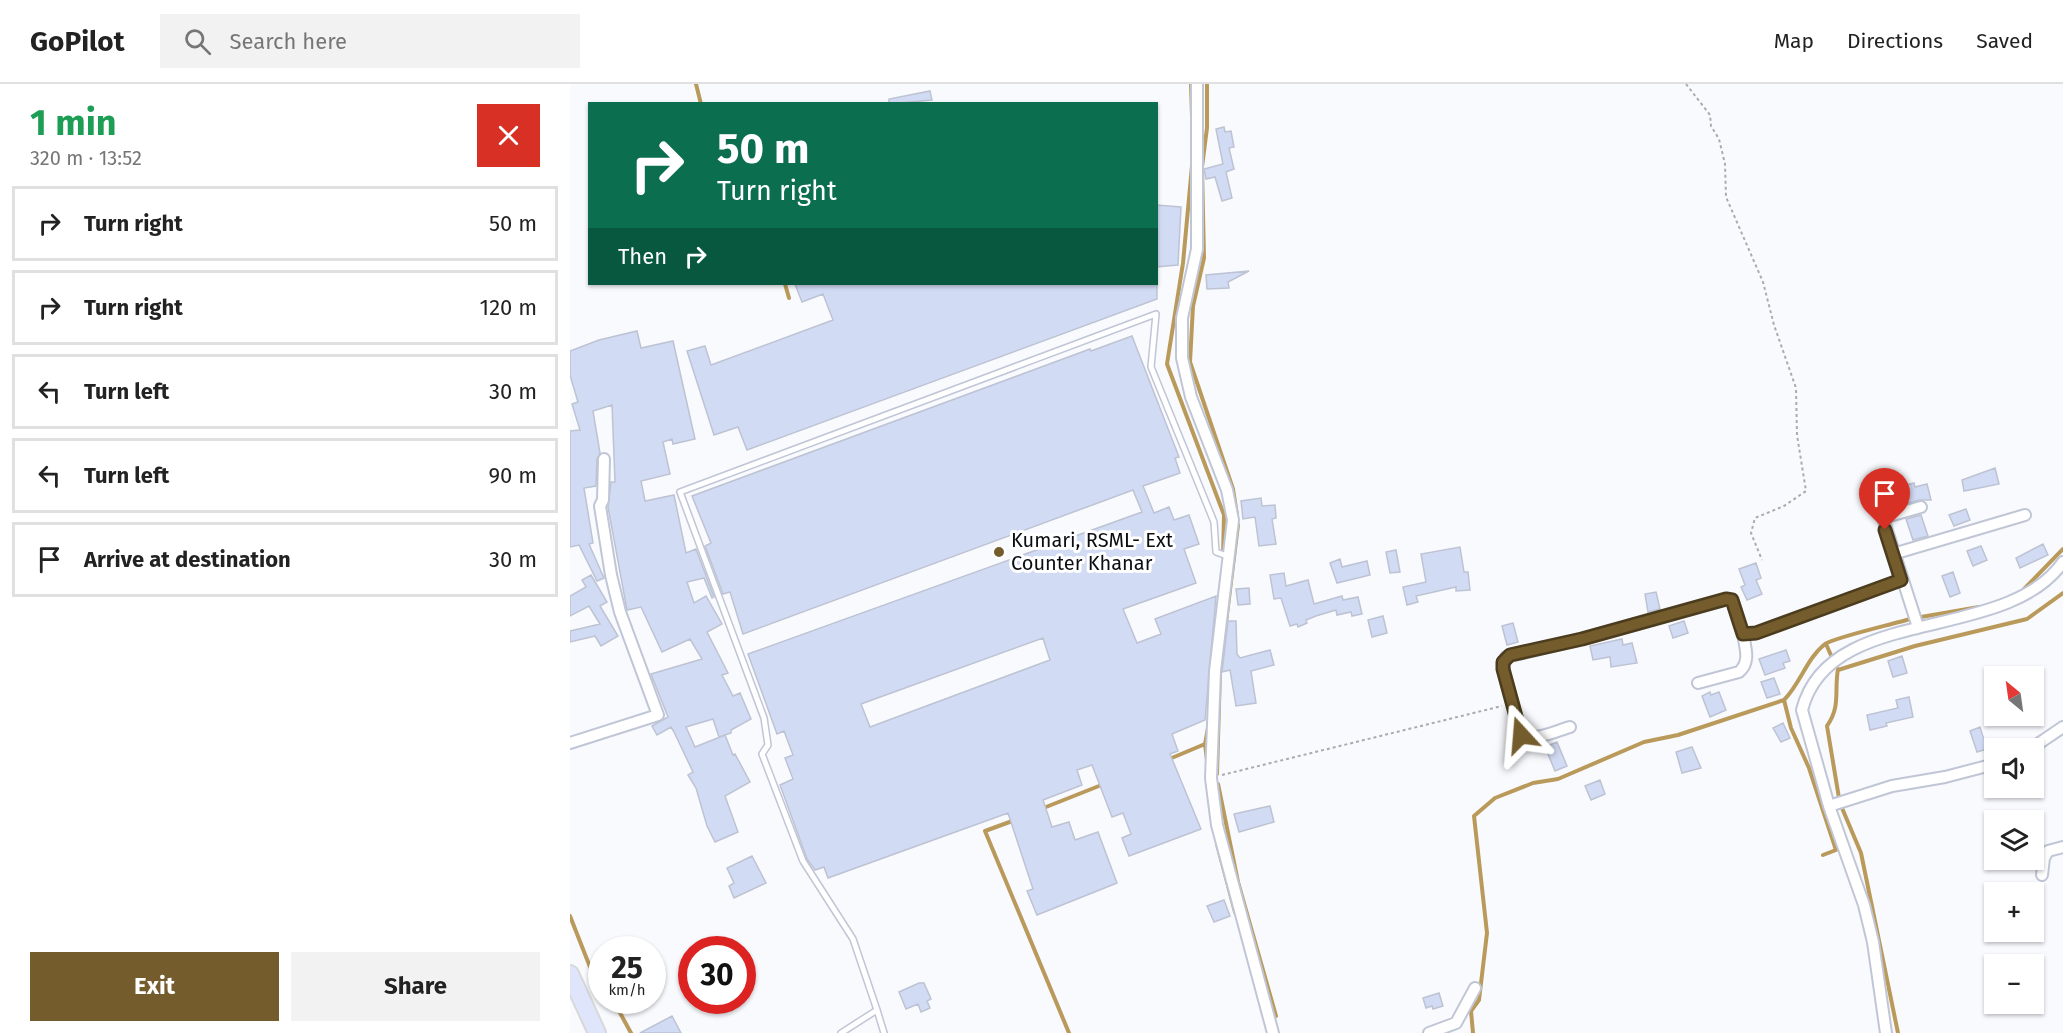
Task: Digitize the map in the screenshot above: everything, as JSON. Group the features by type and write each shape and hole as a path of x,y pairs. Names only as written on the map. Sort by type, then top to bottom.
{"main road":[{"path":"570,974 597,1033"}],"street":[{"path":"1197,84 1197,249 1182,318 1182,358 1191,397 1227,490 1233,520 1215,672 1211,778 1217,825 1273,1033"},
{"path":"570,744 658,715 620,612 610,575 600,506 603,500 604,459"},
{"path":"1918,627 1885,530 1886,517 1921,507"},
{"path":"1893,554 2025,515"},
{"path":"1886,1033 1873,942 1864,906 1829,807 1802,710 1804,702 1826,667 1842,654 1918,627 2014,602 2051,579 2063,562"},
{"path":"1743,634 1756,633 1901,580"},
{"path":"1570,727 1527,738 1518,729 1503,669 1503,662 1510,655 1582,639 1726,599 1732,600 1736,605 1747,660 1739,672 1698,682"},
{"path":"2044,740 2063,727"},
{"path":"1829,807 1892,786 1953,776 1984,767"},
{"path":"2042,875 2044,858 2048,851 2063,847"},
{"path":"1429,1033 1456,1023 1475,988"}],"lane":[{"path":"884,1033 853,939 803,861 762,754 768,745 764,718 680,492 1156,314 1151,367 1214,522 1216,552 1227,556"},
{"path":"841,1033 877,1010"}],"path":[{"path":"1686,84 1710,115 1711,126 1719,139 1725,164 1726,197 1762,282 1796,388 1797,435 1806,491 1784,506 1755,518 1751,533 1762,560"},
{"path":"1211,778 1511,703"}],"building":[{"path":"930,91 932,100 889,102 889,99"},
{"path":"1224,127 1225,132 1231,131 1234,147 1229,148 1234,169 1226,172 1232,198 1222,201 1215,177 1206,179 1204,169 1223,164 1216,129"},
{"path":"1158,205 1181,207 1178,265 1158,267"},
{"path":"1249,271 1228,282 1229,288 1207,289 1206,275"},
{"path":"795,285 1157,285 1157,299 747,450 738,427 714,435 687,351 705,346 711,365 833,320 823,294 802,302"},
{"path":"637,331 641,348 673,341 695,439 673,444 672,439 663,442 670,474 641,481 645,501 674,495 686,553 696,549 714,597 712,598 704,578 687,582 694,603 706,596 722,624 707,632 728,673 722,675 733,696 740,693 751,719 725,735 733,755 735,754 750,782 725,796 738,832 715,842 707,826 696,788 688,775 693,772 674,732 671,727 657,735 652,726 668,717 651,674 702,659 690,639 662,652 641,607 627,610 608,507 611,482 615,482 612,405 593,411 600,453 597,459 596,486 584,488 593,543 589,544 604,578 597,581 579,545 570,547 570,431 580,430 572,404 578,402 570,375 570,351 599,340","holes":["713,719 719,737 725,735 695,747 686,727"]},
{"path":"1132,336 1179,457 1175,458 1180,473 1143,486 1154,513 1169,507 1174,520 1189,515 1199,544 1184,549 1196,583 1123,609 1137,643 1161,634 1155,619 1216,596 1205,720 1172,734 1178,751 1170,754 1201,829 1129,856 1122,838 1131,834 1123,813 1112,817 1092,765 1077,770 1082,785 1043,800 1052,827 1069,822 1075,840 1098,832 1117,883 1037,915 1027,891 1033,889 1008,813 828,878 824,867 815,870 807,859 780,785 793,779 785,758 793,755 784,731 777,734 748,654 1142,512 1133,490 743,634 730,592 723,594 705,546 711,543 692,496 1090,349 1091,351","holes":["1043,638 1050,660 870,727 861,704"]},
{"path":"1995,468 1999,484 1964,491 1962,480"},
{"path":"1914,483 1915,487 1927,484 1931,500 1919,500 1902,505 1897,492 1904,490 1903,486"},
{"path":"1261,498 1262,506 1275,505 1276,518 1272,519 1276,544 1259,546 1255,517 1243,519 1241,501"},
{"path":"1966,509 1970,520 1954,526 1949,515"},
{"path":"1921,515 1928,536 1913,540 1906,519"},
{"path":"2043,544 2048,555 2020,568 2016,558"},
{"path":"1981,546 1987,560 1973,566 1967,551"},
{"path":"1460,547 1464,572 1468,572 1470,590 1456,591 1456,587 1416,596 1418,602 1407,605 1403,587 1426,582 1421,554"},
{"path":"1396,550 1400,572 1390,573 1386,552"},
{"path":"1340,559 1342,567 1367,561 1370,575 1337,583 1330,563"},
{"path":"1756,563 1761,578 1756,580 1762,594 1747,600 1741,587 1745,585 1739,569"},
{"path":"1953,572 1960,593 1950,597 1942,576"},
{"path":"1284,573 1286,586 1308,580 1314,604 1342,596 1343,600 1358,597 1362,614 1352,616 1351,612 1337,615 1336,610 1306,620 1307,623 1298,627 1297,624 1290,626 1281,598 1274,599 1270,575"},
{"path":"591,575 607,602 600,606 618,636 601,646 595,636 570,642 570,631 600,624 589,606 570,616 570,596 586,587 582,580"},
{"path":"1249,588 1250,604 1238,605 1236,589"},
{"path":"1656,592 1660,609 1648,612 1645,594"},
{"path":"1383,616 1387,633 1372,637 1368,620"},
{"path":"1228,621 1236,621 1237,654 1240,658 1270,650 1274,665 1251,671 1256,703 1236,706 1230,670 1222,672"},
{"path":"1684,621 1688,633 1673,638 1669,626"},
{"path":"1513,623 1518,642 1507,645 1502,626"},
{"path":"1622,639 1623,645 1632,643 1637,663 1611,667 1610,657 1593,660 1590,646"},
{"path":"1786,650 1790,661 1783,663 1785,668 1765,675 1759,659"},
{"path":"1902,656 1907,673 1893,677 1888,661"},
{"path":"1774,678 1780,694 1767,698 1761,682"},
{"path":"1710,692 1711,695 1719,692 1726,710 1710,717 1702,696"},
{"path":"1909,697 1913,717 1886,723 1887,726 1870,730 1867,715 1898,708 1896,700"},
{"path":"1783,723 1790,738 1781,742 1773,728"},
{"path":"1980,727 1984,750 1977,752 1970,731"},
{"path":"1557,742 1567,766 1555,771 1545,747"},
{"path":"1692,747 1701,768 1682,773 1676,752"},
{"path":"1600,780 1605,794 1591,800 1585,786"},
{"path":"1270,806 1274,822 1239,832 1234,814"},
{"path":"752,856 766,883 734,898 729,886 734,883 727,868"},
{"path":"1224,900 1230,916 1214,922 1207,906"},
{"path":"924,983 931,999 927,1001 930,1008 921,1012 918,1004 906,1009 899,992"},
{"path":"1439,993 1443,1006 1433,1009 1432,1006 1426,1008 1423,998"},
{"path":"672,1016 681,1033 640,1033"}],"waterway":[{"path":"696,84 700,102"},
{"path":"1191,84 1192,116"},
{"path":"1207,84 1207,128 1202,167 1204,258 1193,306 1190,362 1233,489 1237,515"},
{"path":"1192,166 1183,263 1167,364 1224,515 1223,557"},
{"path":"785,285 789,298"},
{"path":"1217,774 1220,671 1238,525"},
{"path":"2024,589 2063,549"},
{"path":"1838,670 1915,646 2027,619 2063,593"},
{"path":"1921,617 1979,607"},
{"path":"1473,1033 1471,1011 1479,1000 1487,933 1474,816 1495,798 1533,783 1558,779 1644,742 1678,735 1784,700 1813,656 1825,644 1910,619"},
{"path":"1826,644 1834,662"},
{"path":"1838,669 1836,705 1827,726 1839,798"},
{"path":"1784,700 1791,728 1809,768 1836,850 1823,855"},
{"path":"1207,760 1205,744 1208,728"},
{"path":"1167,760 1205,744"},
{"path":"1041,809 1104,784"},
{"path":"1218,784 1238,882 1276,1016"},
{"path":"1842,808 1861,853 1898,1033"},
{"path":"1015,820 985,831 1069,1033"},
{"path":"1217,844 1235,912"},
{"path":"570,916 588,962"},
{"path":"621,1014 631,1033"}],"place":[{"name":"Kumari, RSML- Ext Counter Khanar","path":"999,552"}],"route":[{"path":"1521,735 1503,669 1506,657 1582,639 1726,599 1732,600 1736,605 1743,634 1756,633 1901,580 1885,530"}]}
